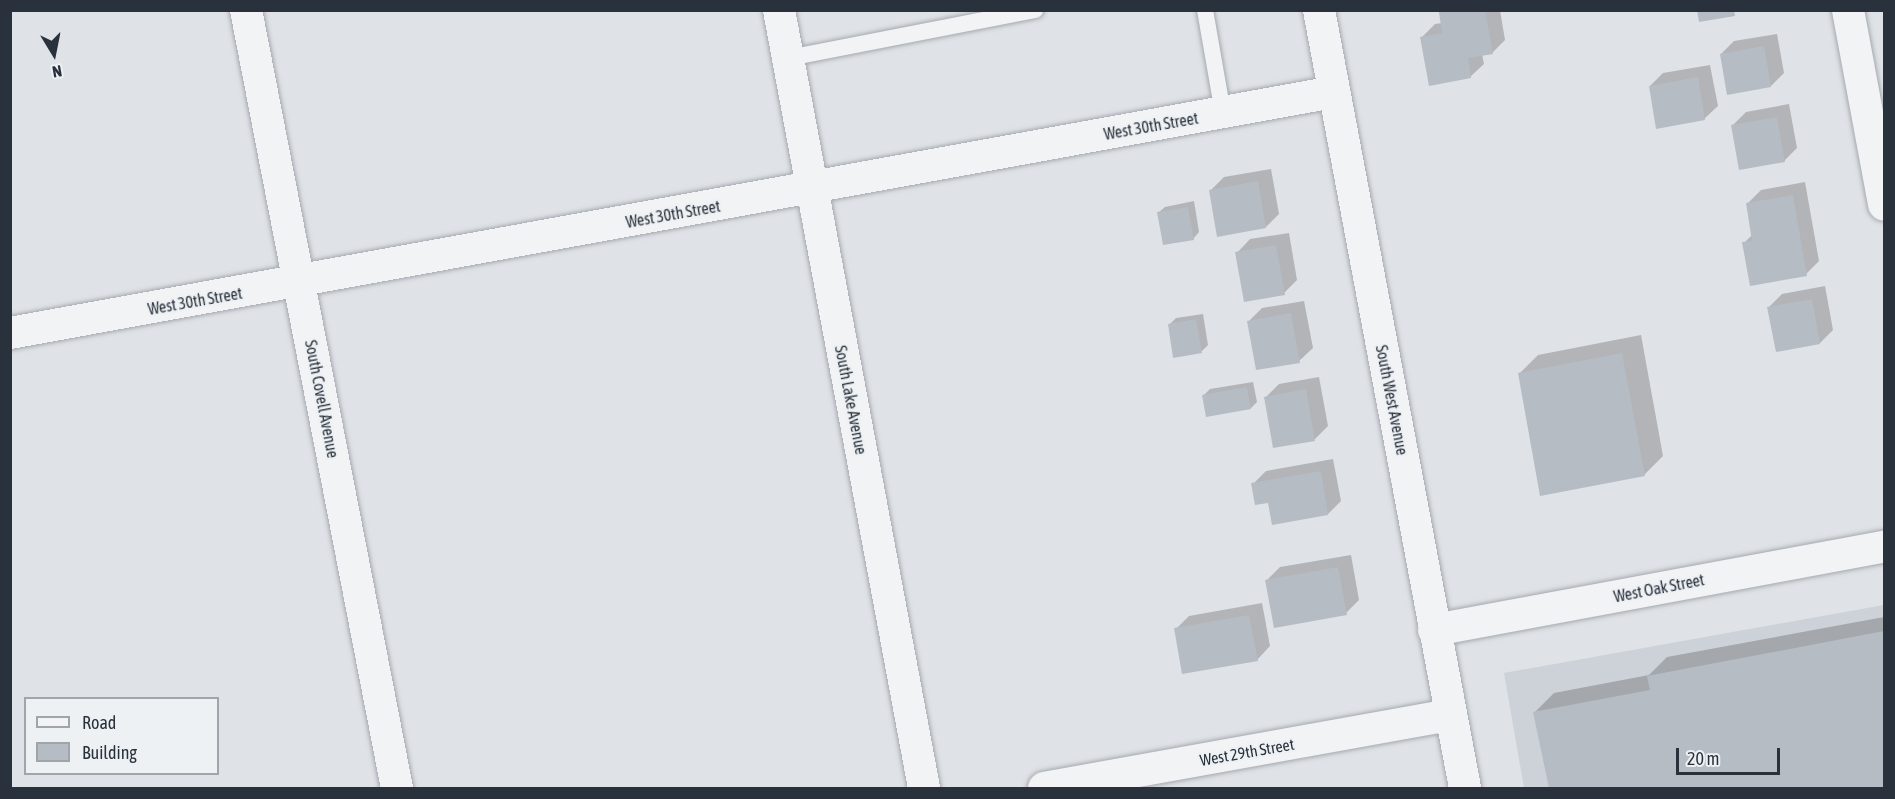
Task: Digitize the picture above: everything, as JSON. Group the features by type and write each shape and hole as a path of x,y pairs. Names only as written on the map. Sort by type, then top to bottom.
{"street":[{"name":"South Covell Avenue","path":"246,10 397,789"},
{"name":"South Lake Avenue","path":"779,10 924,789"},
{"name":"South West Avenue","path":"1319,10 1465,789"},
{"path":"1848,10 1884,205"},
{"name":"West 30th Street","path":"10,333 1334,92"},
{"name":"West Oak Street","path":"1434,630 1884,547"},
{"name":"West 29th Street","path":"1044,789 1451,715"}],"lane":[{"path":"788,58 1035,10"},
{"path":"1205,10 1223,113"}],"shaded area":[{"path":"1884,605 1884,788 1524,788 1504,673"}],"building":[{"path":"1485,10 1493,54 1468,58 1471,78 1429,86 1420,37 1442,33 1439,12"},
{"path":"1697,10 1734,10 1735,16 1699,22"},
{"path":"1764,46 1771,87 1727,95 1720,54"},
{"path":"1698,77 1705,120 1656,129 1649,86"},
{"path":"1777,117 1785,162 1739,170 1731,125"},
{"path":"1258,181 1266,228 1217,237 1209,190"},
{"path":"1793,195 1807,276 1750,286 1742,242 1752,241 1746,203"},
{"path":"1188,207 1194,240 1163,245 1157,212"},
{"path":"1276,245 1285,295 1244,302 1235,252"},
{"path":"1812,299 1820,344 1776,352 1767,307"},
{"path":"1291,313 1300,363 1256,370 1247,321"},
{"path":"1196,319 1202,353 1173,358 1168,324"},
{"path":"1622,353 1645,476 1540,496 1518,373"},
{"path":"1247,387 1251,409 1206,417 1202,395"},
{"path":"1306,389 1315,441 1273,448 1264,397"},
{"path":"1321,471 1328,515 1272,525 1268,503 1255,505 1251,483"},
{"path":"1338,567 1347,615 1274,628 1265,580"},
{"path":"1249,615 1258,661 1182,674 1174,628"},
{"path":"1884,631 1884,788 1549,788 1533,712 1650,690 1647,676"}]}
